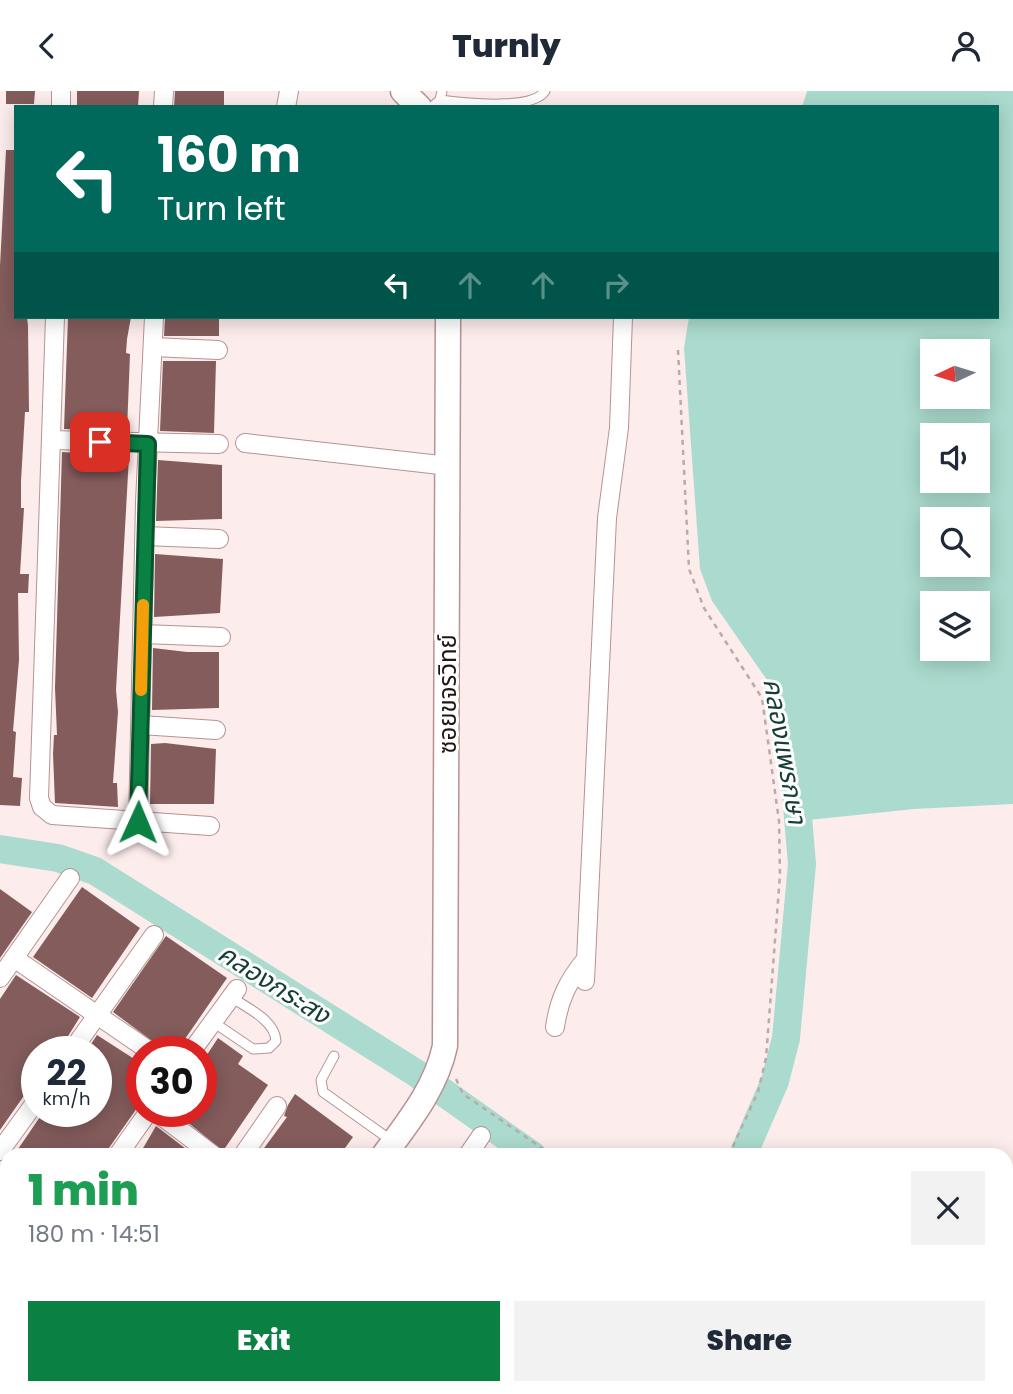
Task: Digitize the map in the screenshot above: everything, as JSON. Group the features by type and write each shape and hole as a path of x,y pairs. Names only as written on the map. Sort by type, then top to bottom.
{"street":[{"path":"403,91 433,99"},
{"path":"55,319 38,798 42,807 51,815 211,825"},
{"path":"138,822 154,319"},
{"name":"ซอยขจรวิทย์","path":"442,1058 449,319"},
{"path":"584,981 607,518 619,428 623,319"},
{"path":"153,347 218,350"},
{"path":"51,440 219,444"},
{"path":"245,443 449,466"},
{"path":"145,536 219,539"},
{"path":"143,634 221,637"},
{"path":"141,725 216,730"},
{"path":"0,978 70,878"},
{"path":"82,1036 154,935"},
{"path":"14,958 128,1036"},
{"path":"555,1027 559,1001 571,977 586,959"},
{"path":"203,1036 234,993"},
{"path":"390,1148 419,1107 442,1058"},
{"path":"248,1148 277,1105"},
{"path":"2,1148 21,1122"},
{"path":"123,1148 138,1127"},
{"path":"176,1127 204,1148"},
{"path":"473,1148 481,1136"}],"lane":[{"path":"433,99 468,103 517,103 536,100 545,91"},
{"path":"213,1022 253,1049 269,1048 276,1041 275,1031 234,993"},
{"path":"334,1056 321,1080 323,1092 388,1148"}],"path":[{"path":"678,350 689,569 704,608 762,698 779,821 780,875 766,1058 758,1092 732,1148"},
{"path":"442,1058 463,1094 542,1148"}],"water":[{"path":"807,91 1013,91 1013,804 914,809 789,822 774,690 712,601 700,569 684,348 689,319 999,319 999,105 803,105"}],"building":[{"path":"6,91 35,91 34,104 6,104"},
{"path":"77,91 139,91 138,105 77,105"},
{"path":"175,91 224,91 224,105 174,105"},
{"path":"6,150 14,150 14,319 27,319 29,412 25,412 21,481 21,508 24,508 20,574 29,574 28,593 18,593 19,660 13,731 16,732 13,777 22,778 20,806 0,805 0,266"},
{"path":"68,319 131,319 126,353 130,354 127,430 64,429"},
{"path":"165,319 219,319 219,336 164,336"},
{"path":"163,361 216,361 214,433 160,431"},
{"path":"62,452 129,456 113,783 117,783 118,807 55,803 53,754 54,735 57,735 55,688"},
{"path":"158,460 222,465 222,519 156,521"},
{"path":"155,554 223,559 220,613 154,617"},
{"path":"153,648 219,652 219,708 152,710"},
{"path":"151,744 216,749 214,804 150,804"},
{"path":"82,887 140,928 92,998 33,957"},
{"path":"0,889 32,912 0,958"},
{"path":"166,936 227,978 187,1036 145,1036 113,1012"},
{"path":"16,975 80,1017 68,1036 21,1036 21,1100 0,1130 0,999"},
{"path":"218,1038 243,1056 238,1064 268,1085 225,1148 219,1148 194,1127 217,1127"},
{"path":"112,1045 126,1054 126,1124 109,1148 19,1148 33,1127 112,1127"},
{"path":"295,1094 353,1137 345,1148 264,1148 287,1117 284,1116"},
{"path":"157,1127 185,1148 143,1148"}],"waterway":[{"name":"คลองแพรกษา","path":"746,1148 775,1081 786,1038 802,864 795,782"},
{"name":"คลองกระสง","path":"0,849 58,858 95,871 416,1073 522,1148"}],"slow traffic":[{"path":"141,690 143,605"}],"route":[{"path":"100,442 148,444 138,822"}]}
